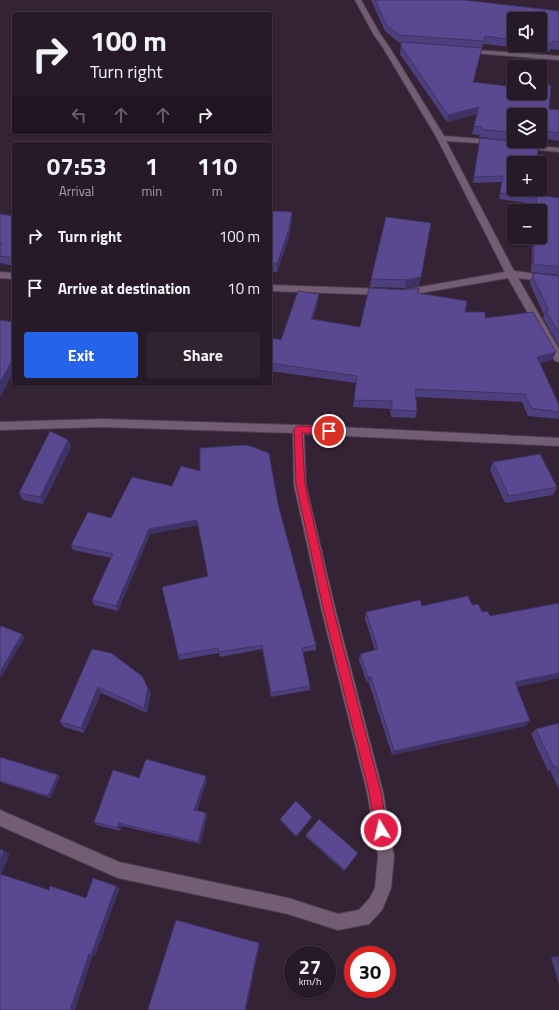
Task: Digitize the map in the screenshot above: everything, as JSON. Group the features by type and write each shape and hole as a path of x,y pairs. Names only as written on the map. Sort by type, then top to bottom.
{"street":[{"path":"358,0 377,35 389,46 441,138 511,274 559,358"},
{"path":"456,51 559,58"},
{"path":"441,138 559,150"},
{"path":"272,288 405,293 511,274 559,280"},
{"path":"0,275 12,276"},
{"path":"0,426 101,423 298,429 559,442"},
{"path":"0,818 118,870 288,906 338,922 363,918 376,904 383,888 386,856 375,792 329,612 300,484 298,429"}],"building":[{"path":"375,0 464,0 559,11 559,42 552,41 552,44 547,43 547,12 507,12 507,39 485,36 484,41 399,35 386,24"},
{"path":"401,42 482,48 473,82 507,86 507,100 547,100 547,85 551,85 549,109 559,110 559,133 547,131 547,108 507,108 507,132 481,129 481,127 474,126 479,107 448,115 401,46"},
{"path":"480,138 507,141 507,148 538,148 537,156 507,156 507,194 500,193 503,176 474,177"},
{"path":"522,196 536,196 536,198"},
{"path":"537,196 559,198 559,267 533,264 534,244 547,244 547,204 536,204"},
{"path":"272,211 292,212 289,229 277,264 272,263"},
{"path":"0,214 12,216 12,258 0,256 0,246 2,244 0,243"},
{"path":"386,217 431,223 421,277 406,280 371,279"},
{"path":"533,273 559,276 559,333 546,311 549,310 533,277"},
{"path":"369,288 406,290 419,288 418,293 467,301 465,312 485,312 485,318 533,312 556,352 537,357 559,405 559,412 531,408 525,394 415,389 417,411 392,410 392,401 354,400 357,376 272,363 272,338 281,340 298,291 319,294 311,319 360,327"},
{"path":"0,320 12,322 12,361 0,383"},
{"path":"50,431 68,440 40,497 19,493"},
{"path":"247,445 269,453 278,504 316,645 302,648 310,686 271,693 262,645 219,652 218,648 178,655 162,587 208,576 197,520 149,529 116,606 92,600 113,554 71,545 88,512 111,518 132,477 172,486 181,466 200,471 200,448"},
{"path":"540,454 557,487 509,496 493,462"},
{"path":"468,596 472,605 478,604 482,612 487,611 490,616 559,603 559,673 515,682 530,721 394,751 371,677 368,677 360,654 378,649 366,612 420,600 422,606"},
{"path":"1,626 22,634 0,672 0,628"},
{"path":"92,649 111,653 142,676 148,688 144,708 98,687 81,728 60,722"},
{"path":"559,723 559,773 556,766 553,766 536,729"},
{"path":"0,757 58,775 48,796 0,781"},
{"path":"146,759 206,776 194,810 206,813 198,842 119,823 117,828 94,822 113,770 139,778"},
{"path":"296,801 312,817 296,836 280,819"},
{"path":"319,819 358,853 345,870 306,835"},
{"path":"0,849 4,851 0,860"},
{"path":"0,874 49,890 50,886 86,898 93,878 116,886 91,955 89,954 70,1010 0,1010"},
{"path":"176,920 259,943 245,1010 148,1009"}],"route":[{"path":"329,431 298,429 300,484 329,612 375,792 381,830"}]}
